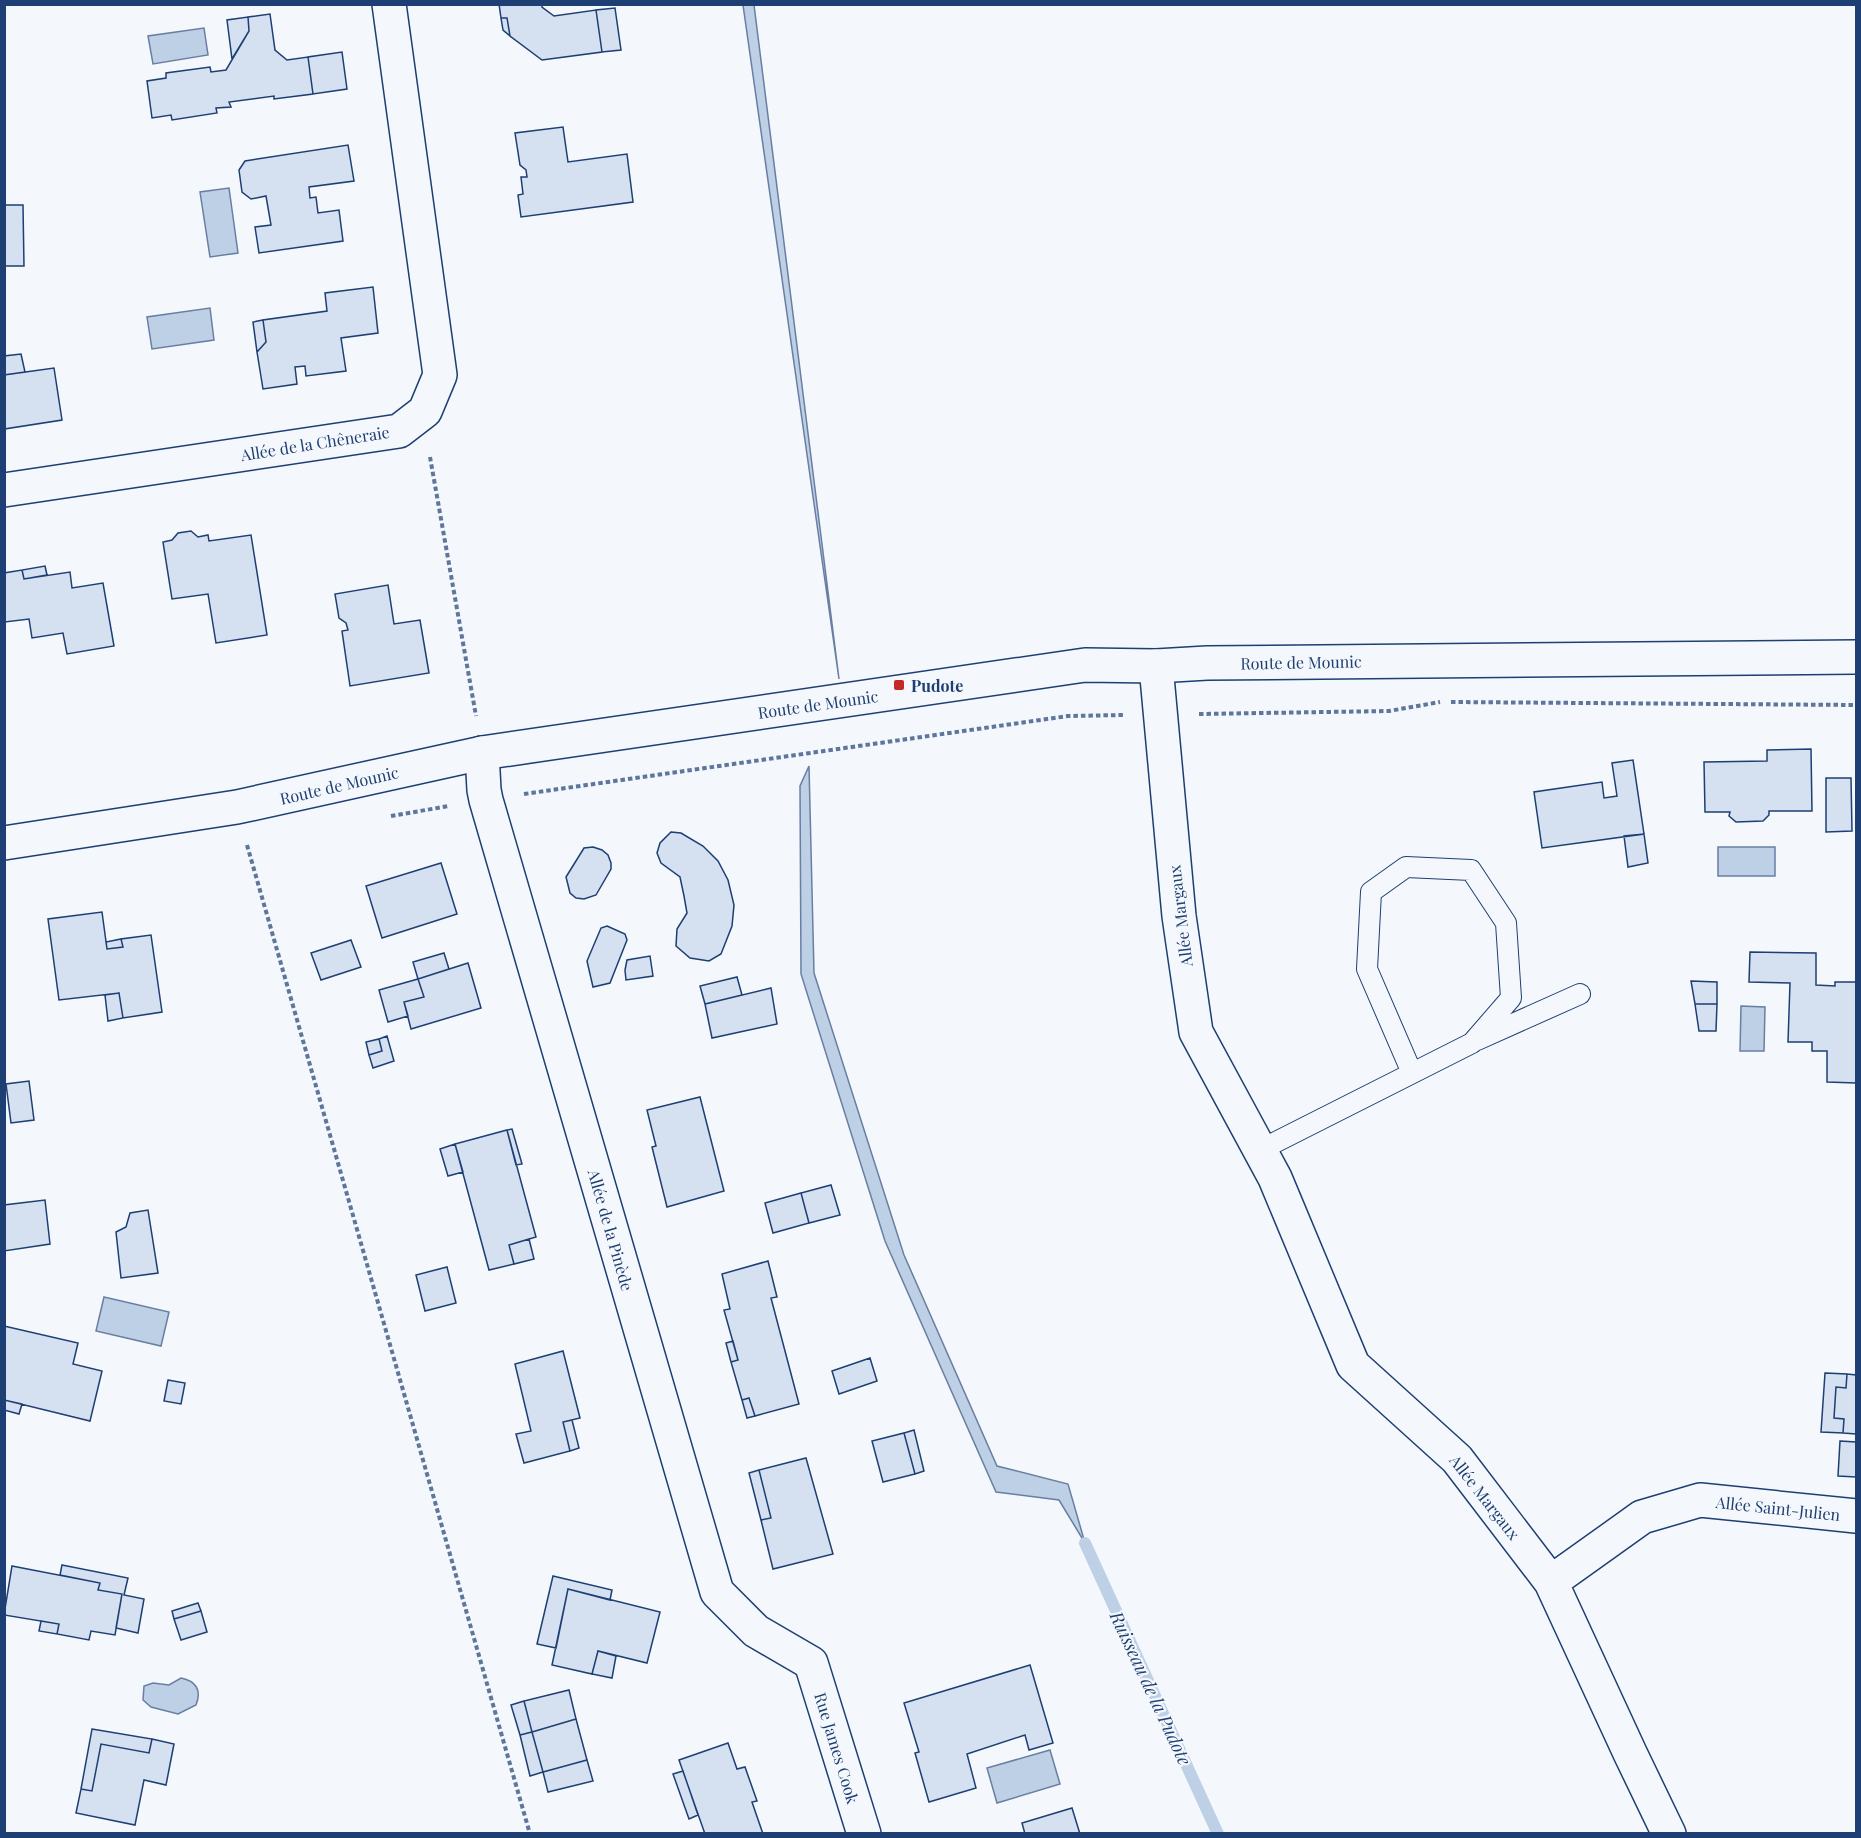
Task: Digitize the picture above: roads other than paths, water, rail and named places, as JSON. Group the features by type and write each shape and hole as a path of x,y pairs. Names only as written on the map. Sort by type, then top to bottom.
{"street":[{"name":"Allée de la Chêneraie","path":"4,490 399,431 425,411 440,375 389,4"},
{"name":"Route de Mounic","path":"4,843 237,807 482,753 1085,665 1857,657"},
{"name":"Allée Margaux","path":"1156,666 1179,916 1196,1032 1275,1178 1353,1365 1457,1459 1551,1582 1669,1833"},
{"name":"Allée de la Pinède","path":"482,753 486,800 717,1592 756,1631 811,1663"},
{"name":"Allée Saint-Julien","path":"1551,1582 1642,1518 1700,1500 1857,1516"},
{"name":"Rue James Cook","path":"811,1663 864,1833"}],"lane":[{"path":"1412,1073 1367,969 1371,892 1406,867 1471,870 1506,923 1510,998 1472,1042"},
{"path":"1260,1150 1472,1042 1580,994"}],"water":[{"path":"743,5 754,5 839,679"},
{"path":"204,28 208,55 153,64 148,36"},
{"path":"229,188 238,253 210,257 200,192"},
{"path":"210,308 214,340 152,349 147,317"},
{"path":"809,766 814,973 904,1255 997,1466 1068,1484 1085,1543 1059,1500 996,1492 885,1241 801,974 800,786"},
{"path":"1718,847 1775,847 1775,876 1718,876"},
{"path":"1741,1006 1765,1007 1764,1051 1740,1051"},
{"path":"104,1297 169,1312 161,1346 96,1331"},
{"path":"181,1678 191,1681 196,1687 198,1700 196,1705 178,1714 151,1707 143,1700 144,1686 153,1683 169,1685"},
{"path":"1050,1750 1060,1784 997,1803 987,1768"}],"waterway":[{"name":"Ruisseau de la Pudote","path":"1085,1543 1218,1834"}],"place":[{"name":"Pudote","path":"899,685"}]}
